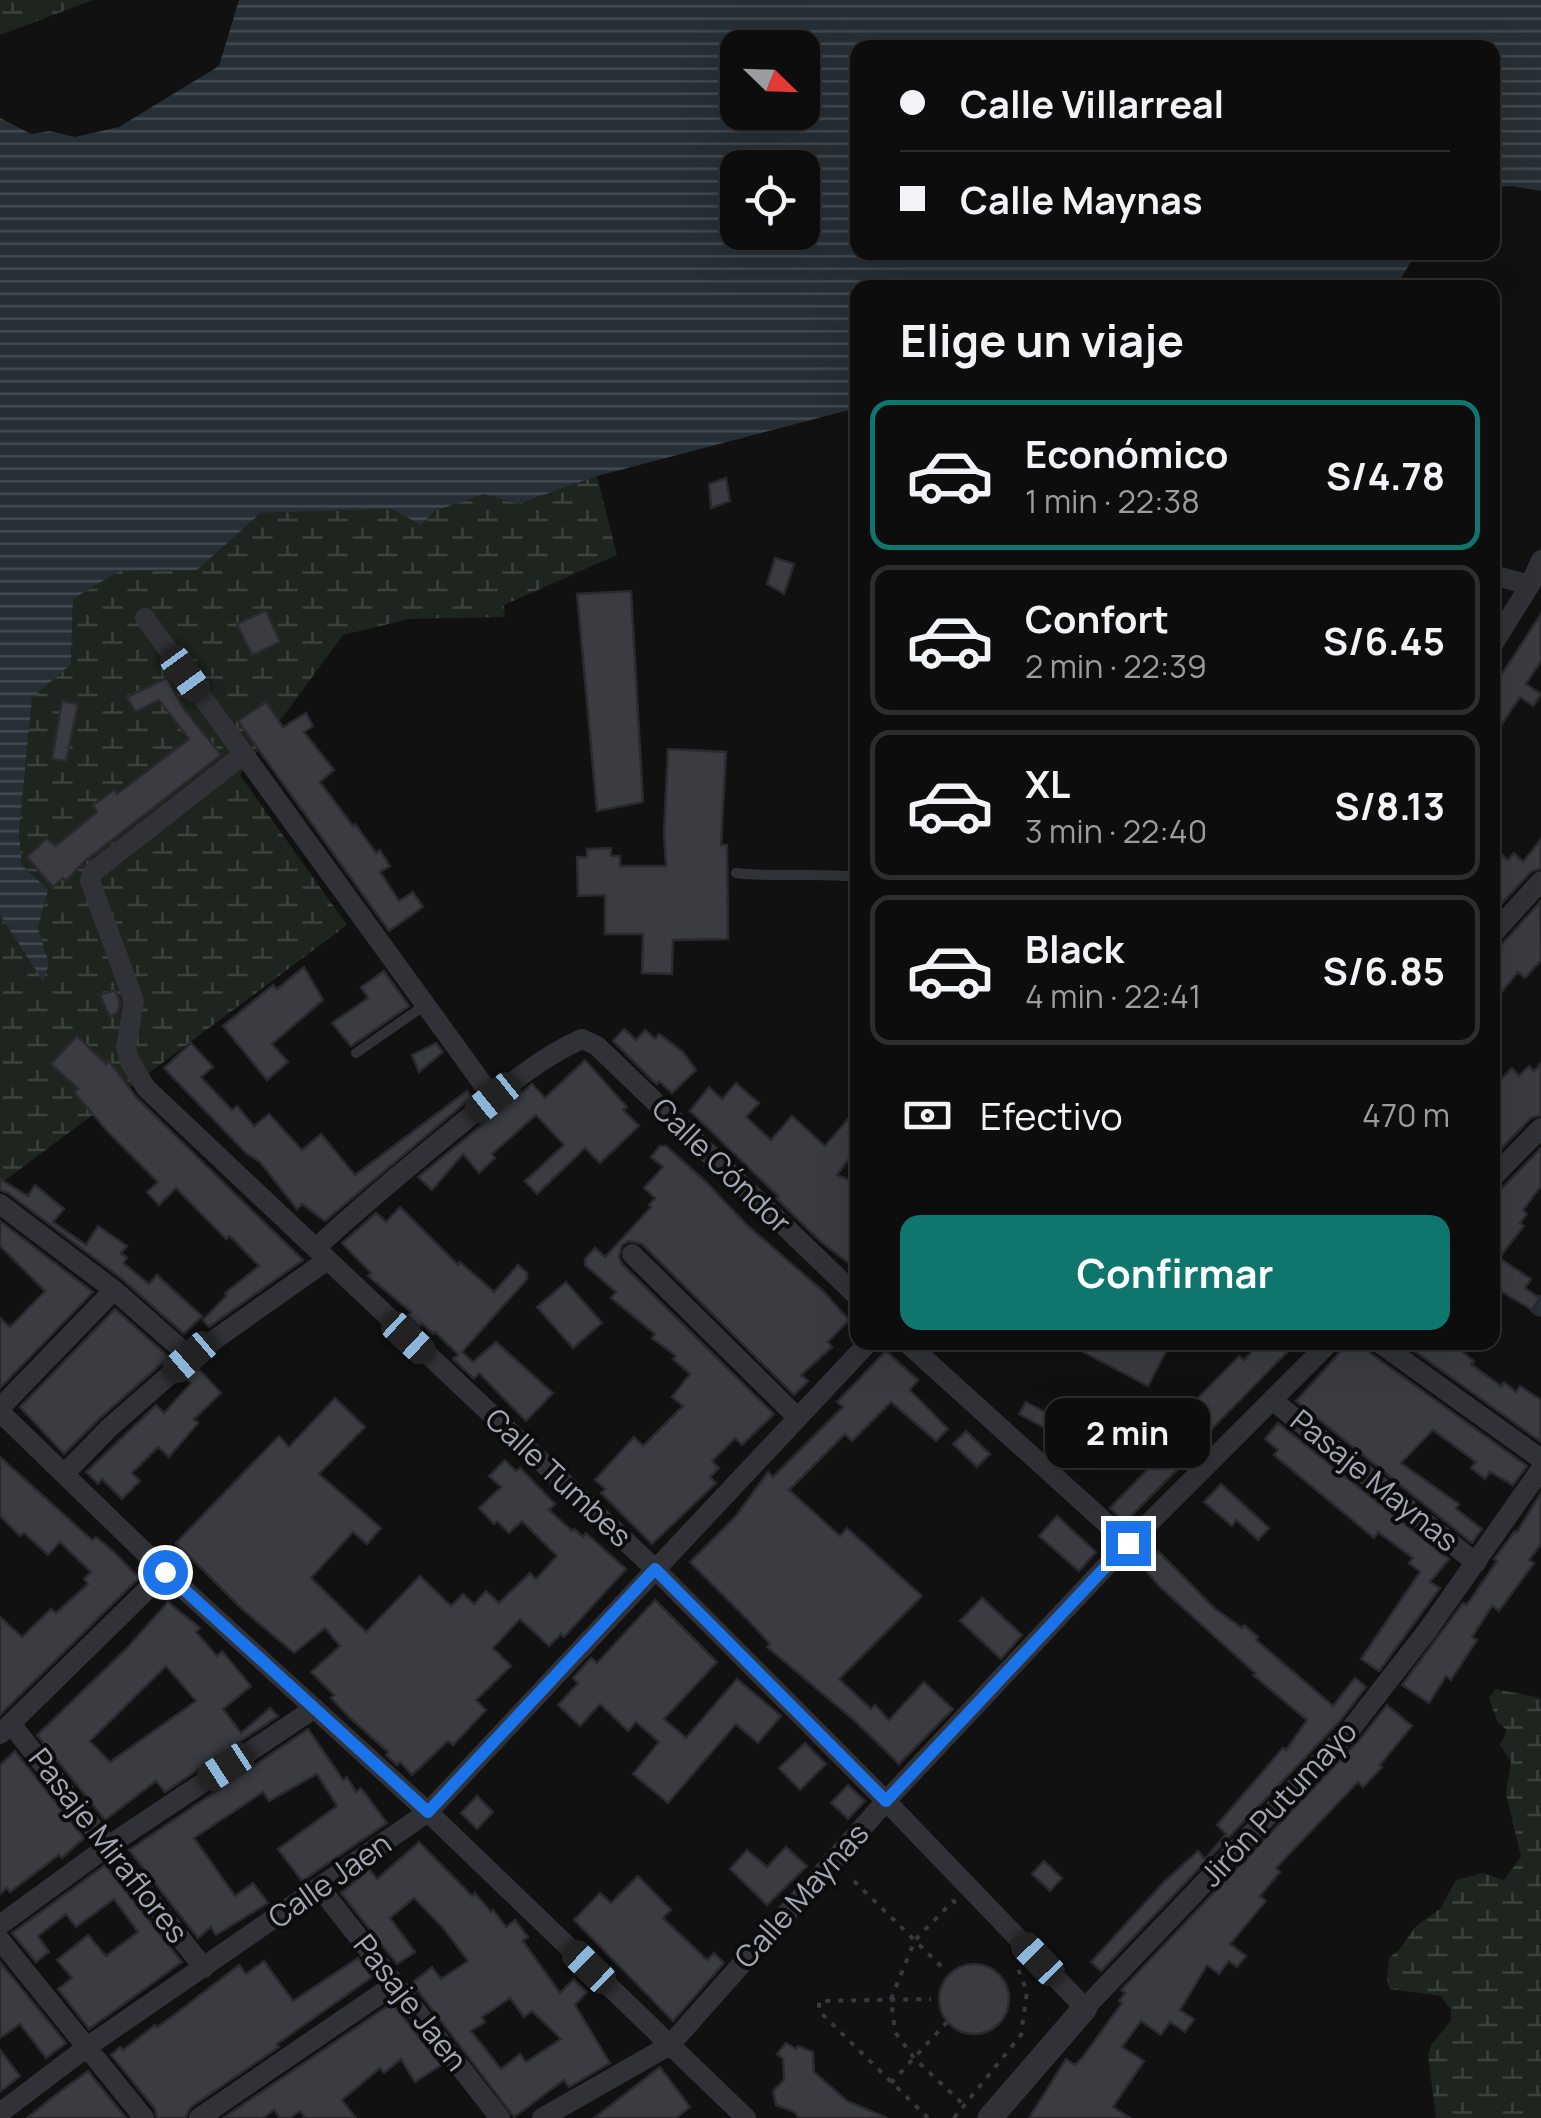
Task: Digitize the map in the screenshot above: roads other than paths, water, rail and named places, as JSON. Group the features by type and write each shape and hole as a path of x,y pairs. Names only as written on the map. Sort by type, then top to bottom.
{"street":[{"path":"1500,633 1530,586 1541,560"},
{"path":"1500,577 1530,586"},
{"path":"65,1473 109,1428 190,1357 321,1254 364,1203 493,1098 145,618"},
{"name":"Calle Tumbes","path":"244,754 93,872 90,881 134,1002 126,1048 146,1088 655,1569 1086,2008"},
{"path":"1500,926 1541,880"},
{"name":"Calle Cóndor","path":"493,1098 564,1046 582,1039 597,1046 850,1289"},
{"path":"1500,1170 1541,1128"},
{"path":"0,1204 114,1290 190,1357"},
{"path":"632,1254 798,1418"},
{"path":"114,1290 3,1420 65,1473 165,1572 428,1812 746,2118"},
{"name":"Calle Jaen","path":"0,2113 86,2047 428,1812 862,1350"},
{"path":"915,1350 1128,1543"},
{"name":"Calle Maynas","path":"542,2118 670,2044 886,1801 1128,1543 1322,1350"},
{"path":"1389,1350 1541,1459"},
{"name":"Pasaje Maynas","path":"1272,1400 1476,1563"},
{"name":"Jirón Putumayo","path":"990,2118 1086,2008 1350,1730 1476,1563 1541,1469"},
{"path":"6,1729 165,1572"},
{"path":"0,1925 108,1846 316,1708"},
{"name":"Pasaje Miraflores","path":"6,1729 108,1846 204,1968"},
{"name":"Pasaje Jaen","path":"320,1888 500,2118"},
{"path":"0,1940 144,2118"},
{"path":"199,2118 395,1984"}],"lane":[{"path":"736,873 772,877 830,873 850,876"},
{"path":"356,1052 426,1005"}]}
